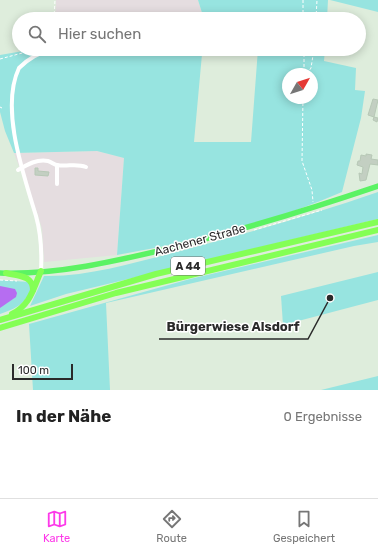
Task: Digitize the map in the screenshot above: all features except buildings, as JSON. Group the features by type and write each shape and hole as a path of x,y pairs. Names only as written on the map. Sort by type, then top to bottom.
{"highway":[{"name":"A 44","path":"0,320 156,274 378,222"},
{"name":"A 44","path":"0,328 116,293 378,230"},
{"path":"0,320 26,304 41,271"},
{"path":"3,273 29,278 33,284 33,291"}],"main road":[{"name":"Aachener Straße","path":"3,273 90,266 144,254 315,210 378,186"}],"lane":[{"path":"8,83 14,72 34,56"},
{"path":"14,158 40,230 41,271"},
{"path":"18,170 32,161 49,161 57,165 80,165 86,168"},
{"path":"57,165 57,184"}],"path":[{"path":"54,12 55,0"},
{"path":"303,0 303,12"},
{"path":"316,12 317,0"},
{"path":"0,59 12,56"},
{"path":"304,56 304,68"},
{"path":"311,68 313,56"},
{"path":"302,104 302,161 312,190 315,210"}],"shaded area":[{"path":"56,0 198,0 202,12 55,12"},
{"path":"198,0 328,0 327,12 202,12"},
{"path":"330,0 378,0 378,12"},
{"path":"12,53 12,56 202,56 194,142 251,142 257,56 324,56 324,61 356,68 355,90 365,91 361,118 342,192 287,213 203,238 117,255 124,158 97,151 14,153 5,131 0,112 0,55"},
{"path":"97,151 124,158 117,255 44,262 42,229 14,153"},
{"path":"378,192 378,219 66,294 30,306 44,276 60,276 91,272 138,262 274,225"},
{"path":"378,235 378,242 354,246 106,303 110,390 33,390 29,324 190,279"},
{"path":"378,272 378,300 283,325 281,296"},
{"path":"0,280 29,282 31,288 29,294 23,302 0,314"},
{"path":"0,286 15,289 17,293 16,297 0,308"},
{"path":"378,376 378,390 321,390"}],"place":[{"name":"Bürgerwiese Alsdorf","path":"330,298"}]}
